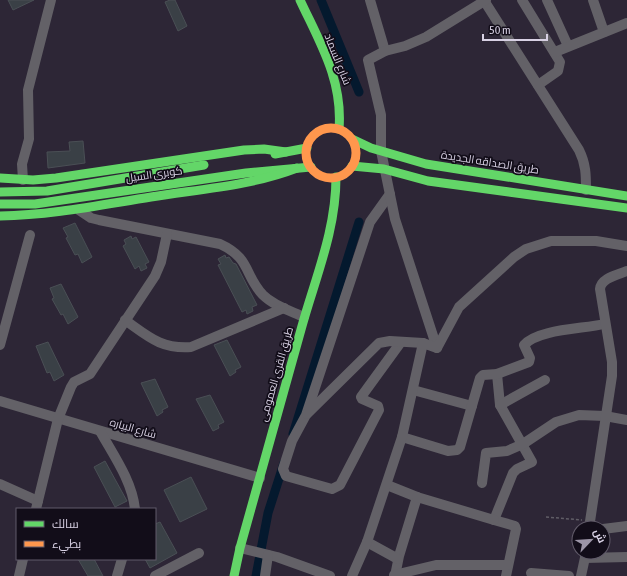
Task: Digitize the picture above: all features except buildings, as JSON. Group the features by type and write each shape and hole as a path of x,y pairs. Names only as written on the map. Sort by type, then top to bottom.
{"main road":[{"name":"شارع السماد","path":"300,0 338,88 341,109 339,129"},
{"path":"326,129 339,129 352,139 356,152 352,166 348,171 336,177 322,176 311,167 308,161 307,148 310,140 315,134 326,129"},
{"name":"طريق الصداقه الجديدة","path":"352,139 371,148 426,164 627,196"},
{"name":"كوبرى السيل","path":"0,192 47,191 307,148"},
{"path":"0,178 24,180 56,178 244,150 264,149 286,152"},
{"path":"352,166 384,169 428,181 627,208"},
{"name":"كوبرى السيل","path":"0,204 35,204 246,173 311,167"},
{"path":"0,216 41,214 250,182 282,174 297,168"},
{"name":"طريق القرى العمومى","path":"234,576 304,317 334,223 336,177"}],"street":[{"path":"24,180 22,164 29,139 28,90 51,0"},
{"path":"370,0 385,51"},
{"path":"522,0 560,62 560,68 538,85"},
{"path":"547,0 568,46"},
{"path":"592,0 604,32"},
{"path":"437,348 424,304 400,238 384,169 381,151 381,115 368,60 385,51 405,46 426,37 486,1 584,161 586,172 586,190"},
{"path":"555,52 627,23"},
{"path":"390,194 370,222 306,415 292,441 283,469 286,476 335,488 340,485 379,410 378,406 362,399 361,397 401,342"},
{"path":"77,209 91,218 220,244 229,248 244,261 254,282 264,296 284,308 304,317"},
{"path":"0,484 37,505 58,419 71,387 74,382 90,374 155,276 161,262 167,234"},
{"path":"0,345 30,235"},
{"path":"437,348 459,307 514,257 526,249 551,241 596,242 627,246"},
{"path":"590,520 612,376 612,362 604,324 600,285 606,279 627,271"},
{"path":"125,320 158,343 180,348 191,347 284,308"},
{"path":"402,437 448,451 457,450 460,447 480,378 483,375 498,374 529,362 530,358 524,348 527,343 554,331 588,328 604,324"},
{"path":"306,415 373,347 385,341 424,343 437,348"},
{"path":"352,576 367,542 402,437 424,343"},
{"path":"494,520 513,474 517,469 531,464 522,444 500,405 498,374"},
{"path":"500,405 545,380"},
{"path":"413,390 472,406"},
{"name":"شارع البياره","path":"0,402 260,478"},
{"path":"482,483 486,453 507,451 522,444 556,422 579,415 605,416 627,420"},
{"path":"100,431 128,482 134,496 135,508"},
{"path":"386,485 417,497 515,526 516,529 506,576"},
{"path":"417,497 394,575 436,565 508,565"},
{"path":"611,528 627,526"},
{"path":"367,542 398,560"},
{"path":"242,549 267,555 330,576"},
{"path":"155,576 199,553"},
{"path":"265,576 267,555"},
{"path":"611,559 627,557"},
{"path":"19,576 23,560"},
{"path":"117,576 122,560"},
{"path":"581,576 585,560"},
{"path":"531,573 569,576"}],"path":[{"path":"546,517 571,522"}],"waterway":[{"path":"321,0 359,92"},
{"path":"293,434 359,222"},
{"path":"256,576 268,513 284,463"}],"traffic: fast":[{"path":"300,0 322,47 334,78 339,111 339,129"},
{"path":"352,139 371,148 426,164 627,196"},
{"path":"275,154 307,148"},
{"path":"0,178 33,180 56,178 244,150 264,149 286,152"},
{"path":"0,192 47,191 204,165"},
{"path":"352,166 384,169 428,181 627,208"},
{"path":"0,204 35,204 246,173 311,167"},
{"path":"0,216 57,212 225,186 261,179 297,168"},
{"path":"234,576 240,548 286,382 329,234 333,216 336,177"}],"traffic: slow":[{"path":"331,128 340,130 351,139 356,153 354,162 345,173 331,178 322,176 311,167 306,153 308,144 317,133 331,128"}]}
